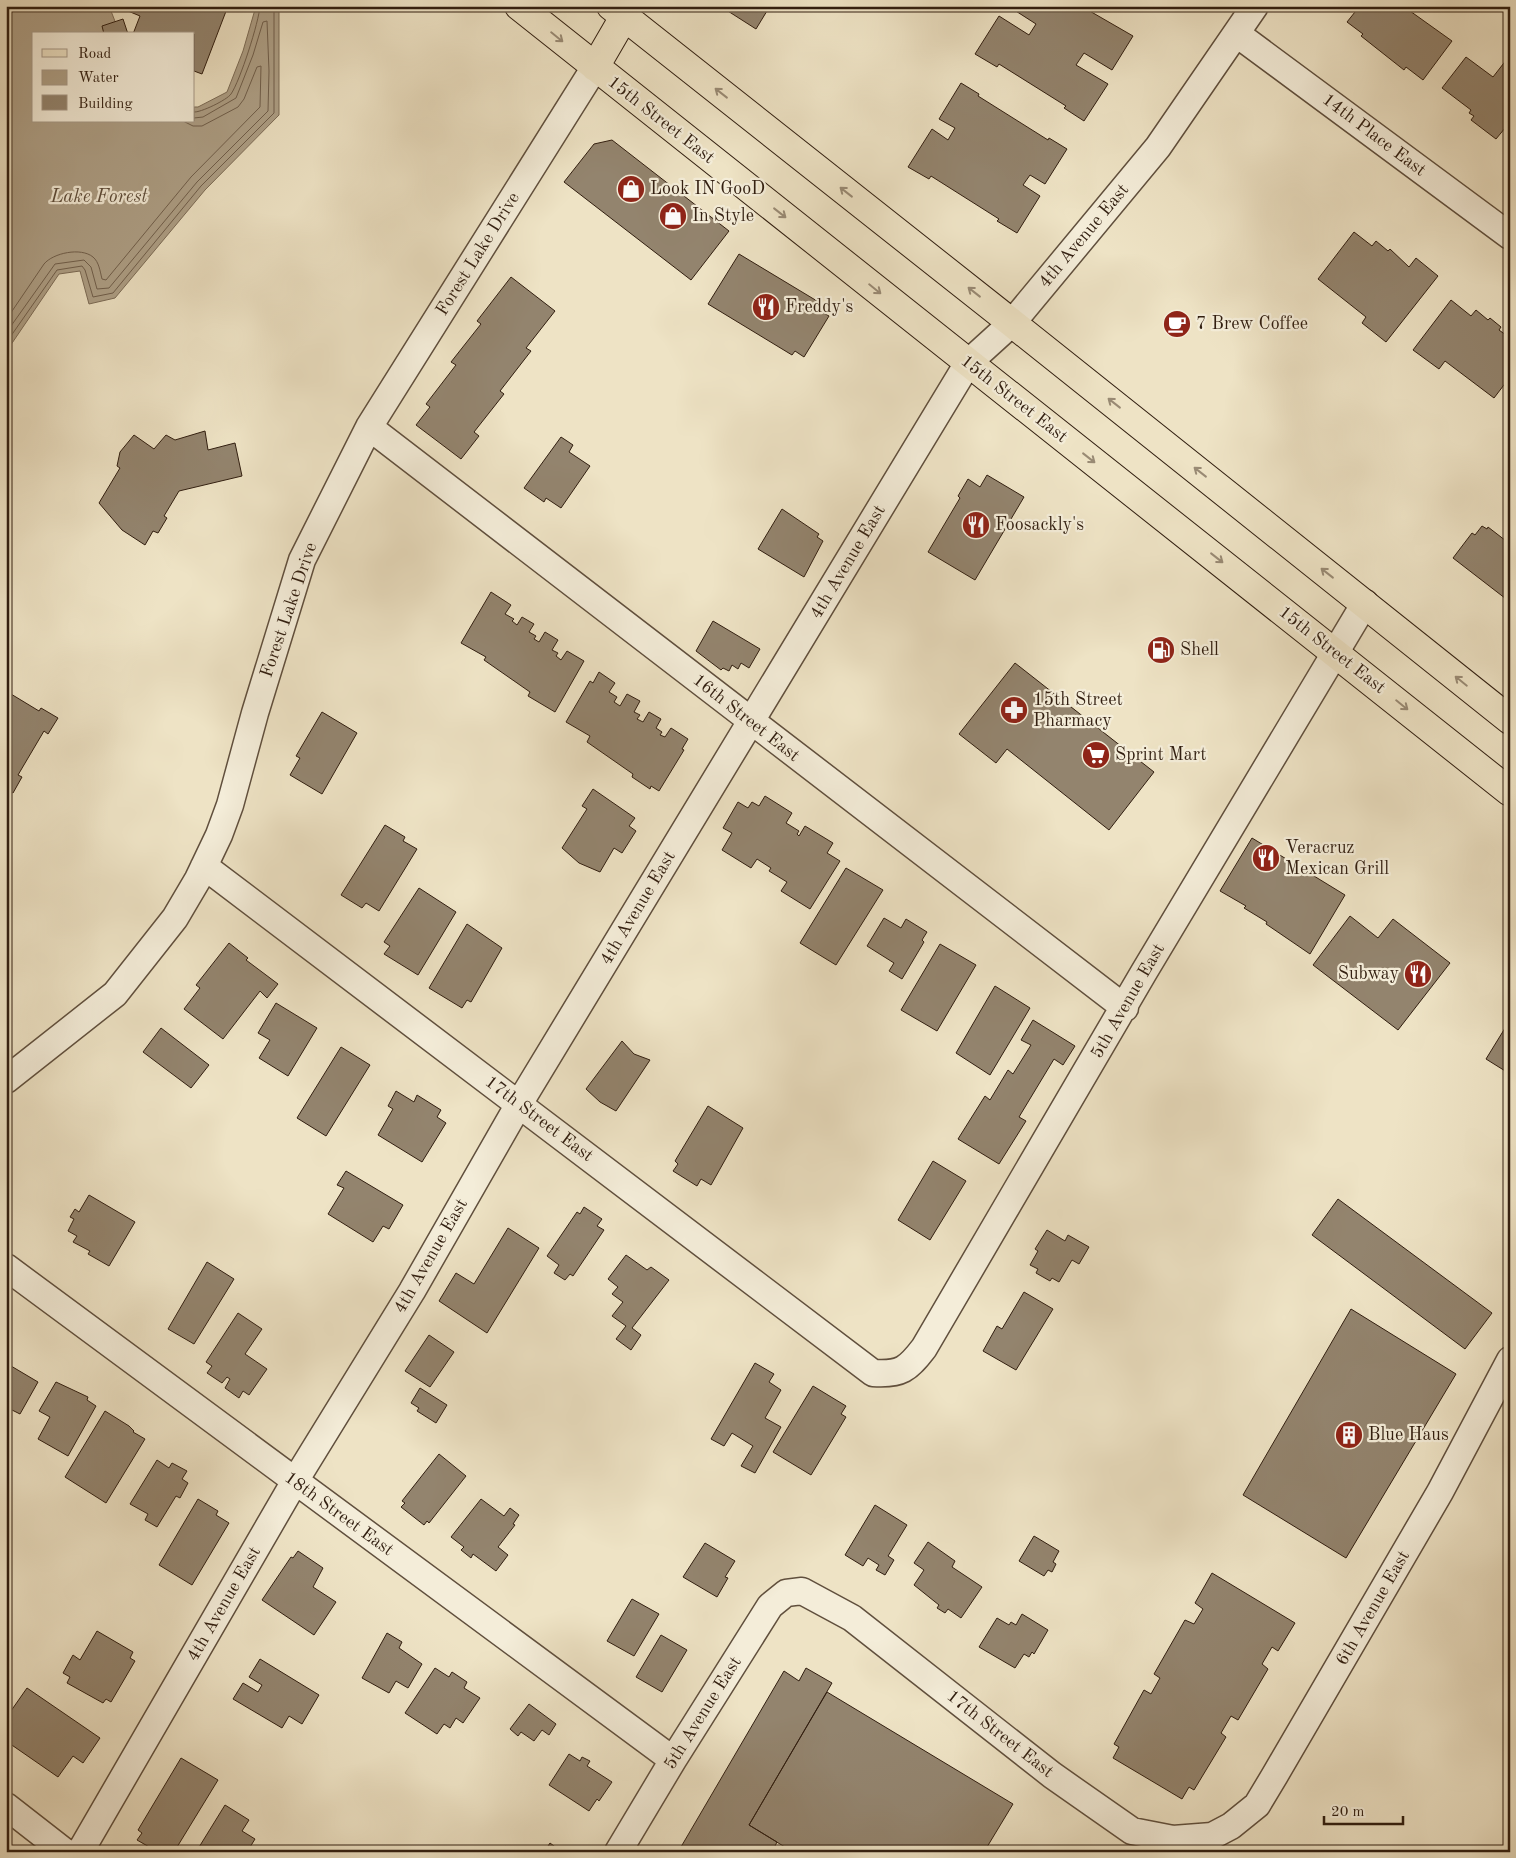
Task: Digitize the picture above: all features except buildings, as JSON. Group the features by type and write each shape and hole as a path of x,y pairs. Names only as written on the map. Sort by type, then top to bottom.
{"main road":[{"name":"15th Street East","path":"518,6 1336,652 1510,792"},
{"path":"595,67 618,12 1510,720"}],"street":[{"name":"4th Avenue East","path":"80,1852 296,1481 412,1291 519,1104 968,363 1012,323 1158,147 1238,34 1255,6"},
{"name":"14th Place East","path":"1238,34 1510,236"},
{"name":"Forest Lake Drive","path":"6,1080 115,994 175,918 219,836 230,805 255,714 302,560 368,427 595,67"},
{"name":"16th Street East","path":"368,427 1125,1008"},
{"name":"5th Avenue East","path":"873,1373 891,1374 909,1367 924,1348 1164,939 1365,603"},
{"name":"17th Street East","path":"204,866 873,1373"},
{"name":"18th Street East","path":"6,1267 673,1760"},
{"name":"6th Avenue East","path":"1212,1836 1231,1826 1258,1805 1435,1501 1510,1360"},
{"name":"5th Avenue East","path":"618,1852 673,1760 770,1606 786,1593 802,1591"},
{"name":"17th Street East","path":"802,1591 852,1618 1052,1775 1132,1831 1173,1839 1212,1836"},
{"path":"6,1806 65,1852"}],"water":[{"name":"Lake Forest","path":"6,6 109,6 119,32 32,32 32,122 195,122 195,107 227,92 243,51 256,6 279,8 279,115 205,190 115,298 89,304 80,271 59,274 6,352"}],"place":[{"name":"Look IN GooD","path":"631,189"},
{"name":"In Style","path":"673,216"},
{"name":"Freddy's","path":"766,307"},
{"name":"7 Brew Coffee","path":"1177,324"},
{"name":"Foosackly's","path":"976,525"},
{"name":"Shell","path":"1161,650"},
{"name":"15th Street Pharmacy","path":"1014,710"},
{"name":"Sprint Mart","path":"1096,755"},
{"name":"Veracruz Mexican Grill","path":"1266,858"},
{"name":"Subway","path":"1418,974"},
{"name":"Blue Haus","path":"1349,1435"}]}
